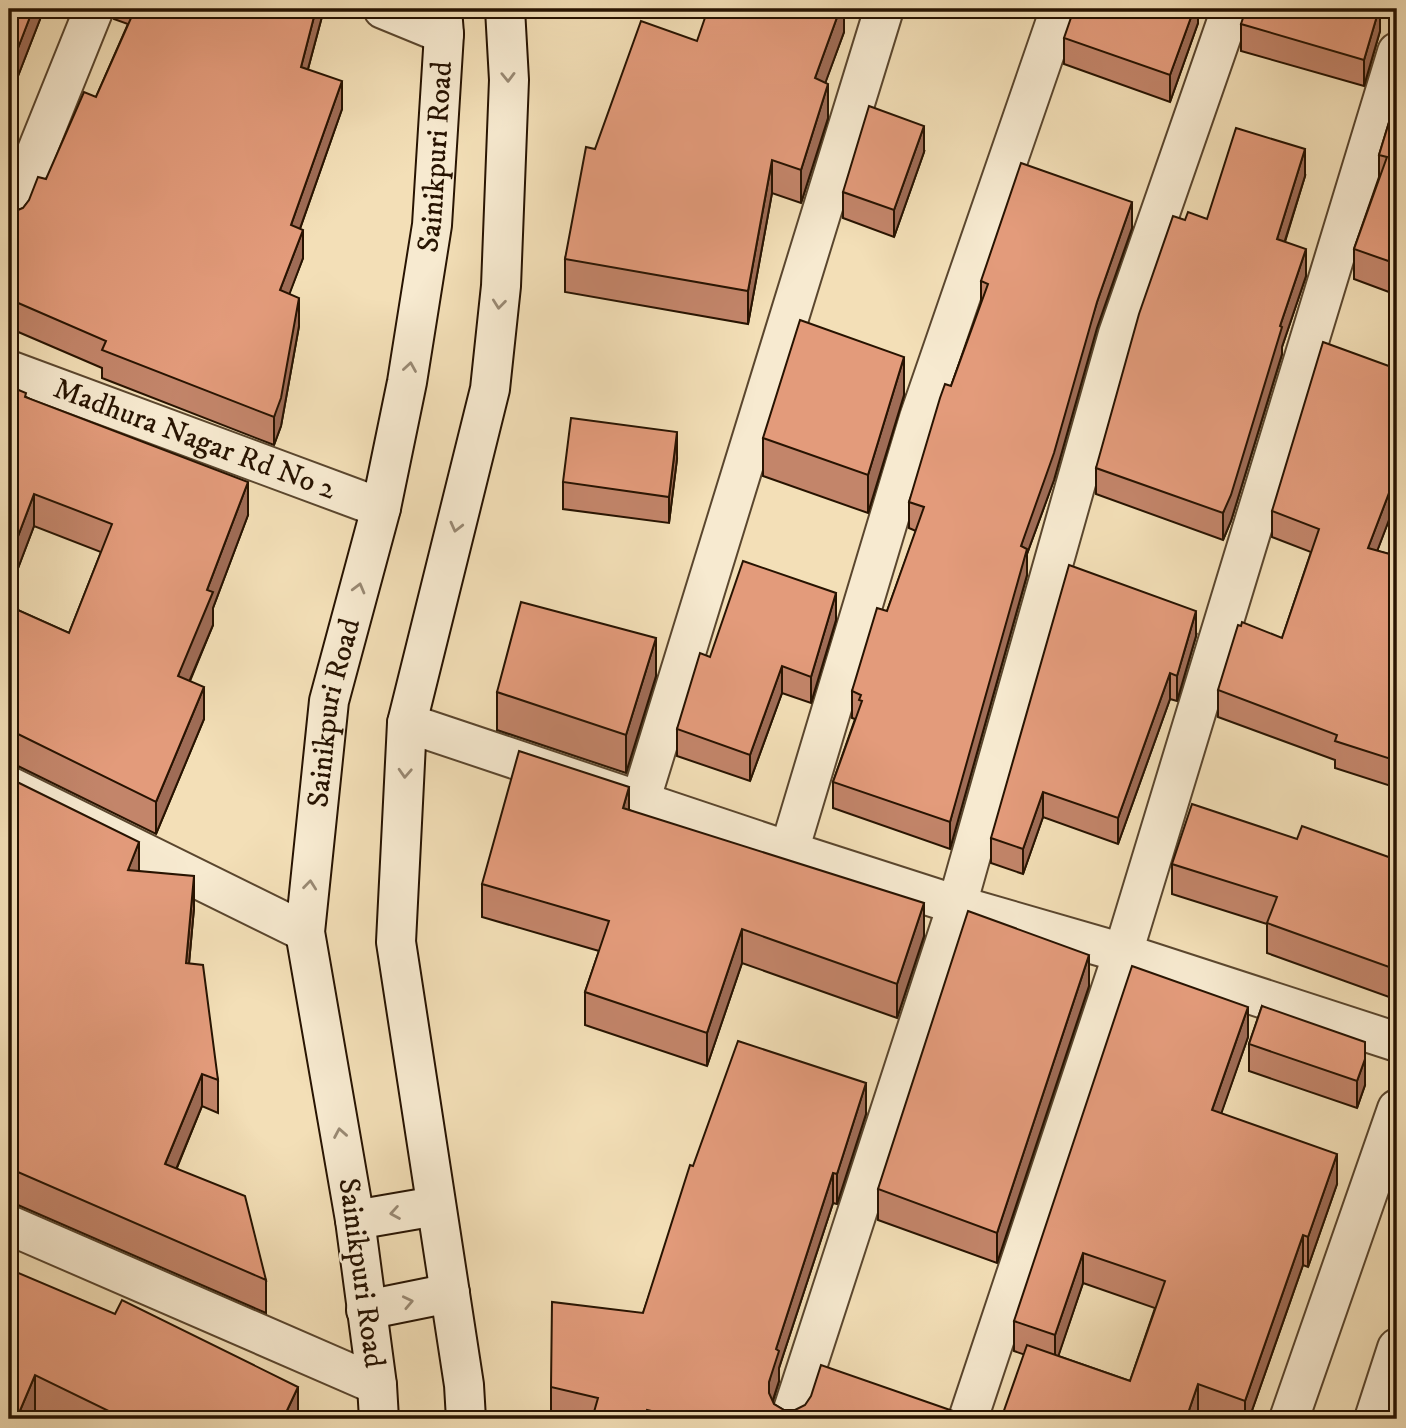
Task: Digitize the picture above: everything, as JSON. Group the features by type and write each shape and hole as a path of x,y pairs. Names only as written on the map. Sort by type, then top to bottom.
{"street":[{"path":"9,220 94,9"},
{"path":"383,9 443,21"},
{"path":"466,1419 464,1385 396,942 407,723 490,389 501,286 509,80 505,9"},
{"path":"640,802 884,9"},
{"path":"789,851 919,418 1060,9"},
{"path":"790,1419 957,905 1118,334 1231,9"},
{"name":"Sainikpuri Road","path":"378,1402 355,1220 305,932 329,701 381,508 407,382 432,225 443,21"},
{"path":"968,1419 1123,953 1397,51"},
{"name":"Madhura Nagar Rd No 2","path":"9,370 381,508"},
{"path":"407,723 789,851 957,905 1123,953 1397,1042"},
{"path":"9,786 305,932"},
{"path":"1289,1419 1397,1109"},
{"path":"355,1220 436,1206"},
{"path":"9,1225 378,1402"},
{"path":"366,1310 450,1293"},
{"path":"1374,1419 1397,1348"}],"building":[{"path":"9,9 33,9 18,48 9,44"},
{"path":"135,9 316,9 301,67 342,81 291,225 303,230 280,290 299,298 281,398 274,417 102,350 106,341 9,299 9,213 23,208 38,177 46,179 84,92 96,97"},
{"path":"708,9 840,9 815,78 828,84 801,170 772,160 748,291 565,259 586,147 595,149 641,21 697,41"},
{"path":"1074,9 1194,9 1170,75 1064,38"},
{"path":"1246,9 1379,9 1364,60 1241,24"},
{"path":"1397,96 1397,264 1354,249 1387,157 1379,155"},
{"path":"869,106 924,126 894,210 843,192"},
{"path":"1236,128 1305,149 1277,239 1306,249 1280,326 1282,327 1231,495 1223,513 1096,468 1139,314 1173,216 1185,220 1188,212 1207,219"},
{"path":"1021,163 1132,202 1097,302 1054,453 1021,546 1027,549 950,822 833,782 862,701 859,700 861,695 852,691 877,608 887,611 924,507 909,502 940,398 945,384 951,386 988,284 981,281"},
{"path":"800,320 904,357 868,475 763,438"},
{"path":"1323,342 1397,369 1397,472 1368,548 1397,556 1397,761 1335,741 1337,735 1218,690 1238,625 1241,626 1242,622 1282,638 1319,529 1272,511"},
{"path":"9,386 26,393 25,397 248,482 207,590 213,592 178,676 204,687 156,802 9,732 9,606 69,633 112,524 34,494 9,560"},
{"path":"571,418 677,432 669,497 563,482"},
{"path":"743,561 836,593 811,677 782,666 750,755 677,729 700,653 710,657"},
{"path":"1069,565 1196,611 1177,676 1170,673 1118,818 1043,792 1023,849 991,838"},
{"path":"521,602 656,638 626,735 497,692"},
{"path":"519,751 629,787 623,808 924,903 897,984 742,929 707,1033 585,992 609,921 482,884"},
{"path":"9,778 139,842 128,870 194,876 186,963 203,965 218,1080 202,1074 165,1164 245,1196 266,1280 18,1172 9,1172 9,1120 16,1101 9,1098"},
{"path":"1192,804 1297,839 1302,826 1397,860 1397,949 1389,967 1267,923 1277,897 1172,864"},
{"path":"968,911 1089,955 997,1233 878,1189"},
{"path":"1132,966 1248,1007 1212,1110 1337,1154 1308,1237 1303,1235 1245,1401 1198,1384 1186,1419 1001,1419 1027,1345 1130,1381 1165,1281 1083,1253 1055,1335 1014,1321"},
{"path":"1262,1006 1365,1042 1365,1059 1357,1081 1249,1044"},
{"path":"738,1041 866,1083 837,1174 833,1173 776,1349 779,1351 769,1382 769,1393 774,1404 784,1410 795,1410 805,1405 811,1396 821,1365 976,1419 686,1419 647,1410 644,1419 592,1419 598,1398 551,1387 552,1302 643,1313 690,1165 693,1166"},
{"path":"9,1269 115,1314 122,1300 298,1387 283,1419 125,1419 35,1375 19,1413 9,1408"}]}
